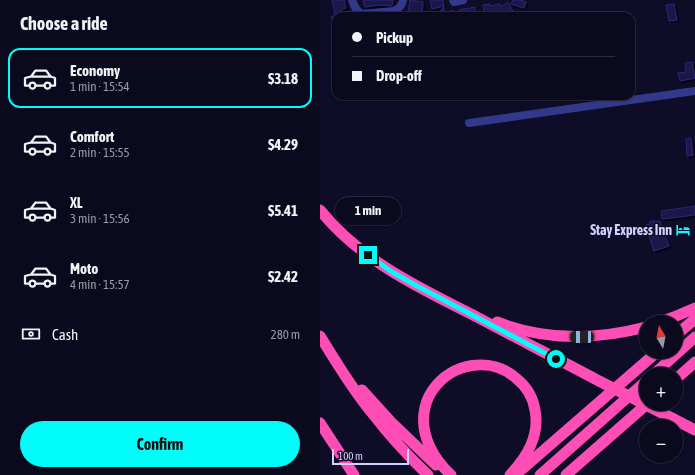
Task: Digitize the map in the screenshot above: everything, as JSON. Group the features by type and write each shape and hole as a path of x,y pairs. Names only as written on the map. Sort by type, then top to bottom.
{"highway":[{"path":"320,210 345,237 360,250 392,272 457,308 695,430"},
{"path":"457,308 473,311 507,325 547,335 570,337 595,336 639,328"},
{"path":"679,315 695,308"},
{"path":"683,330 695,319"},
{"path":"320,336 353,388 371,412 428,475"},
{"path":"662,367 695,337"},
{"path":"333,357 391,422 446,475"},
{"path":"516,475 649,359"},
{"path":"683,373 695,362"},
{"path":"451,475 436,458 427,440 424,426 425,406 434,388 447,375 461,368 479,365 499,368 514,376 525,386 535,408 536,430 531,447 523,460 510,475"},
{"path":"540,475 639,387"},
{"path":"566,475 639,411"},
{"path":"320,423 354,475"}],"street":[{"path":"352,0 358,12"},
{"path":"383,12 398,9 403,0"},
{"path":"453,0 454,2 463,0"},
{"path":"635,99 695,91"},
{"path":"468,123 631,100"}],"building":[{"path":"332,0 344,0 346,8 341,10 342,12 334,12"},
{"path":"393,0 392,6 380,5 365,7 363,1"},
{"path":"410,0 423,2 422,12 408,12"},
{"path":"430,0 443,0 444,6 432,9"},
{"path":"513,0 526,2 524,8 511,4"},
{"path":"508,2 513,12 484,12 483,5 490,4 490,6 500,4 500,7"},
{"path":"674,4 677,20 669,21 666,5"},
{"path":"444,7 445,12 439,12"},
{"path":"475,7 476,12 460,12 459,10"},
{"path":"692,62 695,78 680,81 678,73 686,72 685,63"},
{"path":"691,138 693,155 687,156 686,139"},
{"path":"695,206 695,215 662,219 661,211"},
{"path":"654,220 655,222 660,221 669,246 654,251 646,225 650,224 649,222"}],"place":[{"name":"Stay Express Inn","path":"683,230"}],"route":[{"path":"368,255 392,272 417,286 556,359"}]}
